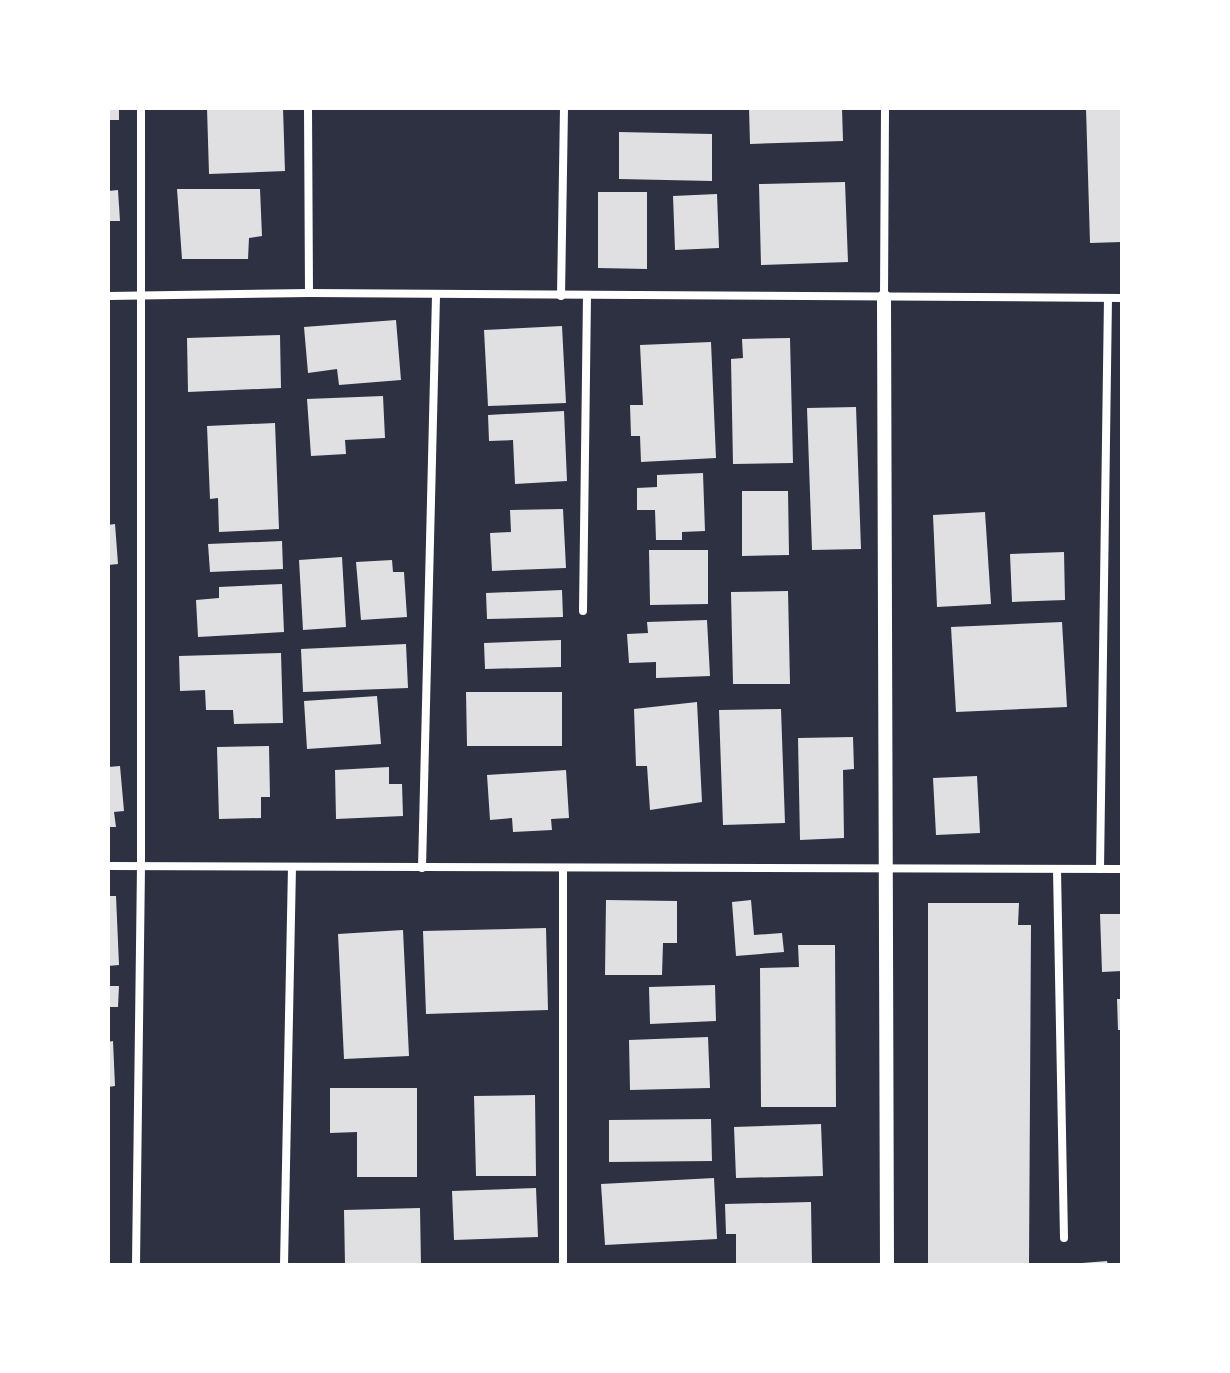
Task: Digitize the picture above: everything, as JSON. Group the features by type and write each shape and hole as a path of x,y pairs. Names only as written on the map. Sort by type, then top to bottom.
{"street":[{"path":"136,1265 141,866 141,108"},
{"path":"308,108 309,293"},
{"path":"561,296 564,108"},
{"path":"885,108 887,1265"},
{"path":"108,296 309,293 1122,298"},
{"path":"422,868 436,296"},
{"path":"583,611 587,296"},
{"path":"1100,869 1108,298"},
{"path":"108,866 1122,869"},
{"path":"284,1265 292,867"},
{"path":"563,868 563,1265"},
{"path":"1057,870 1064,1238"}],"building":[{"path":"108,108 119,108 119,120 108,120"},
{"path":"207,108 283,108 285,171 209,174"},
{"path":"749,108 842,108 843,141 750,144"},
{"path":"1086,108 1122,108 1122,242 1090,243"},
{"path":"619,132 712,134 712,181 619,179"},
{"path":"845,182 848,262 761,265 759,184"},
{"path":"177,189 260,189 262,236 249,238 248,259 182,259"},
{"path":"118,190 120,221 108,221 108,191"},
{"path":"598,192 647,192 647,269 598,268"},
{"path":"717,194 719,248 675,250 673,196"},
{"path":"396,320 401,380 339,385 337,369 308,373 304,327"},
{"path":"562,326 566,403 488,406 484,330"},
{"path":"280,335 281,388 188,392 187,338"},
{"path":"790,338 793,463 733,464 731,359 743,358 742,339"},
{"path":"711,342 716,458 641,462 640,436 631,436 630,405 643,405 640,345"},
{"path":"383,396 385,438 345,440 346,454 311,456 307,399"},
{"path":"856,407 861,549 812,550 807,408"},
{"path":"564,411 567,481 515,484 513,440 489,441 488,415"},
{"path":"275,423 279,529 219,532 218,498 210,499 207,426"},
{"path":"703,473 705,531 682,532 682,540 656,540 655,510 637,510 637,488 657,487 657,475"},
{"path":"742,491 788,491 789,555 742,556"},
{"path":"563,509 566,568 492,571 490,533 511,532 510,510"},
{"path":"985,512 991,604 937,607 933,515"},
{"path":"115,524 118,564 108,565 108,525"},
{"path":"282,541 283,569 210,572 208,544"},
{"path":"649,550 708,550 708,604 650,605"},
{"path":"1064,552 1065,600 1012,602 1010,554"},
{"path":"342,557 346,627 303,630 299,560"},
{"path":"392,560 393,572 404,572 407,617 361,620 356,562"},
{"path":"282,584 284,632 198,637 196,600 219,598 219,587"},
{"path":"562,590 563,617 487,619 486,593"},
{"path":"788,591 790,684 733,684 731,592"},
{"path":"707,620 710,676 656,678 656,662 629,663 627,634 648,633 647,622"},
{"path":"1062,622 1067,707 956,712 951,627"},
{"path":"561,640 561,667 485,669 484,643"},
{"path":"406,644 408,688 303,692 301,649"},
{"path":"281,653 283,723 234,724 233,710 206,710 205,690 180,691 179,656"},
{"path":"466,692 562,692 562,746 467,746"},
{"path":"377,696 381,744 307,749 304,701"},
{"path":"697,702 702,802 650,810 647,766 636,766 634,709"},
{"path":"781,709 785,823 723,825 719,710"},
{"path":"853,737 854,769 843,770 844,838 800,840 798,738"},
{"path":"269,746 270,797 261,797 261,818 219,819 217,747"},
{"path":"120,766 124,811 114,812 116,827 108,827 108,767"},
{"path":"389,767 389,784 402,784 403,816 336,819 335,770"},
{"path":"566,770 569,818 551,819 552,830 513,832 512,818 490,820 487,775"},
{"path":"977,776 980,833 936,835 933,778"},
{"path":"108,896 116,896 119,965 108,966"},
{"path":"606,900 677,901 677,943 663,943 662,975 605,975"},
{"path":"751,900 754,935 782,933 784,952 736,956 732,902"},
{"path":"928,903 1019,903 1018,925 1031,925 1029,1265 928,1265"},
{"path":"1100,914 1122,914 1122,971 1102,972"},
{"path":"546,928 548,1010 426,1014 423,931"},
{"path":"403,930 409,1056 344,1059 338,934"},
{"path":"798,945 835,945 836,1107 761,1107 760,968 799,967"},
{"path":"715,985 716,1021 650,1024 649,987"},
{"path":"108,986 119,986 118,1007 108,1007"},
{"path":"1117,999 1122,999 1122,1030 1118,1030"},
{"path":"708,1037 710,1088 630,1090 629,1040"},
{"path":"113,1041 115,1086 108,1087 108,1042"},
{"path":"330,1088 417,1088 417,1177 357,1177 357,1132 330,1133"},
{"path":"535,1095 536,1176 476,1176 474,1096"},
{"path":"711,1119 712,1161 609,1162 609,1120"},
{"path":"821,1124 823,1176 736,1178 734,1127"},
{"path":"714,1178 717,1239 605,1245 601,1184"},
{"path":"536,1188 538,1237 454,1240 452,1191"},
{"path":"811,1202 812,1265 736,1265 736,1234 726,1234 725,1204"},
{"path":"420,1208 421,1265 345,1265 344,1210"},
{"path":"1107,1261 1108,1265 1082,1265 1082,1263"}]}
